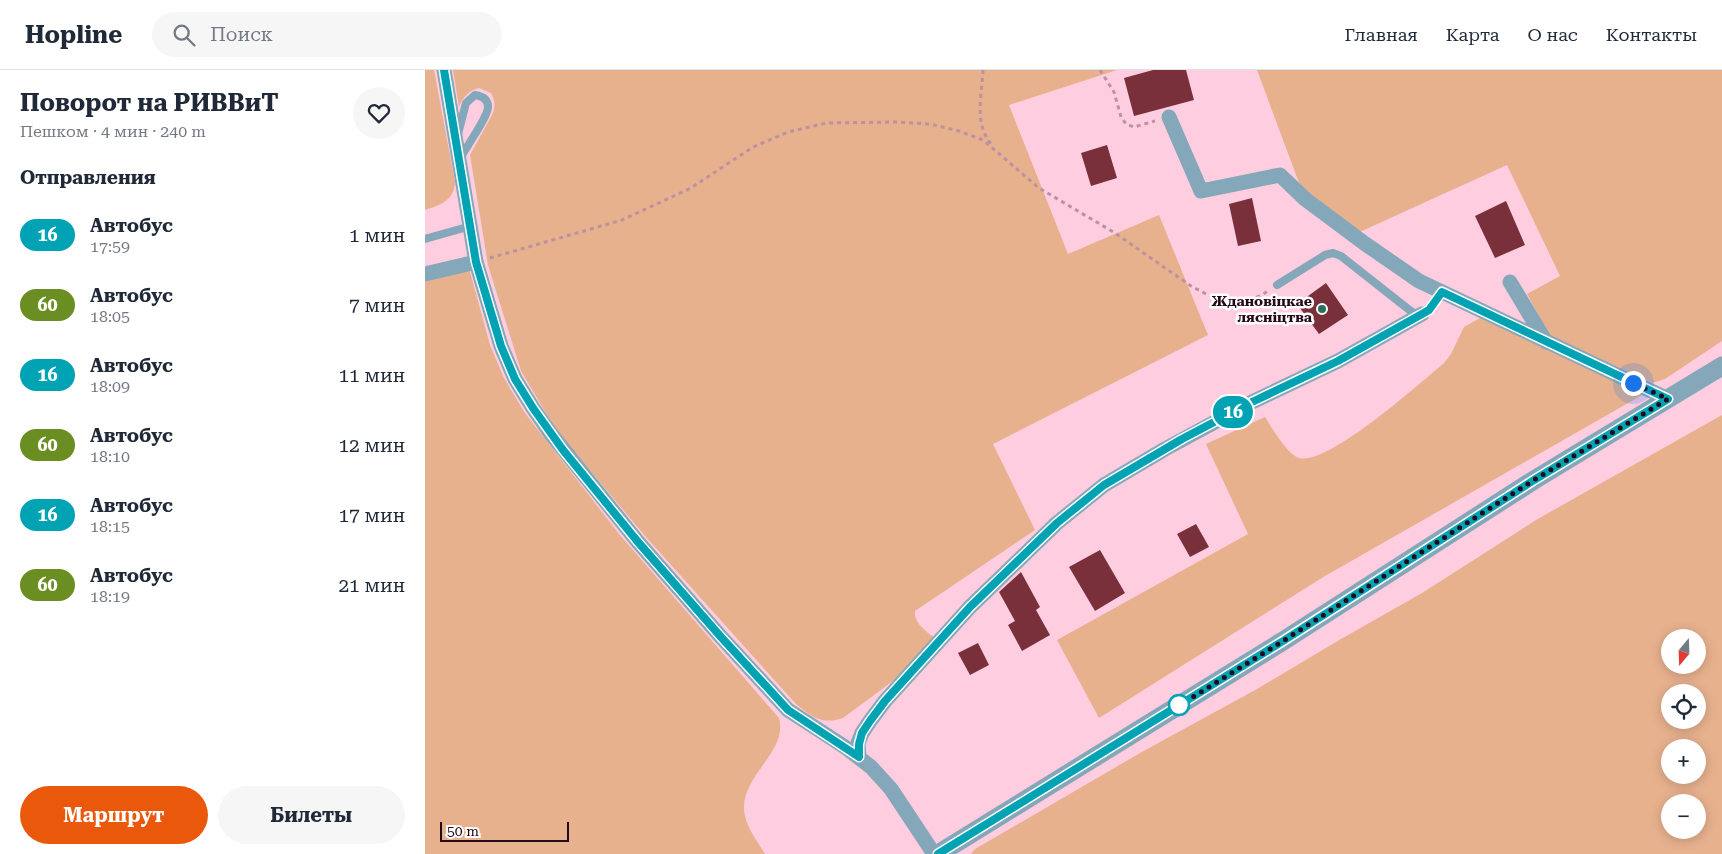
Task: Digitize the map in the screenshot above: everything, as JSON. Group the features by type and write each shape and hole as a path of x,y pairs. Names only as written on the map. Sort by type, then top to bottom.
{"street":[{"path":"444,70 476,262 501,346 515,379 551,434 638,542 788,710 871,767 891,789 934,854"},
{"path":"1169,117 1201,191 1280,175 1305,199 1419,281 1668,399"},
{"path":"425,274 476,262"},
{"path":"1511,282 1546,342"},
{"path":"859,757 859,744 862,733 885,701 970,607 1057,523 1104,485 1182,439 1252,402 1338,361 1422,314"},
{"path":"938,854 1283,641 1534,480 1722,366"}],"lane":[{"path":"457,140 468,100 475,95 483,98 487,102 487,112 460,159"},
{"path":"425,239 471,226"},
{"path":"1277,285 1318,258 1333,253 1341,256 1417,314 1422,314 1429,310 1442,292"}],"path":[{"path":"983,70 979,108 982,126 990,142 1001,155"},
{"path":"1100,70 1114,92 1121,117 1126,124 1134,128 1169,117"},
{"path":"476,262 622,220 691,188 759,144 776,136 826,123 852,121 930,124 959,131 983,140 1019,172 1059,202 1115,233 1191,286 1208,295 1224,300 1243,301 1260,296 1277,285"}],"shaded area":[{"path":"425,70 434,70 455,182 449,198 441,204 425,210"},
{"path":"453,70 1117,70 1009,105 1068,254 1159,215 1208,335 993,444 1035,530 915,611 915,616 920,625 943,644 843,718 829,721 817,719 796,704 645,536 556,430 521,371 488,265 470,155 492,115 494,101 491,93 479,88 466,95 459,107"},
{"path":"1257,70 1722,70 1722,341 1665,379 1652,383 1549,335 1527,294 1560,276 1507,165 1353,235 1305,199"},
{"path":"469,268 490,345 504,378 525,413 620,535 779,718 780,731 777,743 754,778 744,802 748,826 765,854 425,854 425,279"},
{"path":"1480,318 1644,394 1325,576 1099,718 1057,640 1248,534 1206,444 1265,417 1294,456 1299,458 1313,457 1331,449 1373,421 1444,363 1451,354 1464,327"},
{"path":"1722,415 1722,854 971,854 975,849 1140,753 1257,689 1422,593 1536,520"}],"building":[{"path":"1153,70 1186,70 1194,100 1134,116 1124,78"},
{"path":"1107,145 1117,178 1091,186 1081,153"},
{"path":"1252,198 1261,241 1238,246 1229,204"},
{"path":"1506,201 1525,245 1495,258 1475,216"},
{"name":"Ждановіцкае лясніцтва","path":"1326,283 1348,315 1319,334 1297,304"},
{"path":"1196,524 1209,547 1190,557 1177,534"},
{"path":"1100,550 1125,593 1095,611 1069,567"},
{"path":"1021,572 1040,607 1036,610 1050,635 1022,651 1008,625 1015,621 999,592"},
{"path":"978,643 989,665 970,675 958,653"}],"bus line":[{"name":"16","path":"444,70 476,262 501,346 515,379 563,450 638,542 721,637 788,710 859,757 859,744 862,733 885,701 901,683 970,607 1057,523 1104,485 1165,449 1252,402 1338,361 1422,314 1429,310 1442,292 1668,399 1534,480 1283,641 938,854"}],"place":[{"name":"Ждановіцкае лясніцтва","path":"1322,309"}],"route":[{"path":"1179,705 1175,708 1534,480 1668,399 1633,383"}]}
